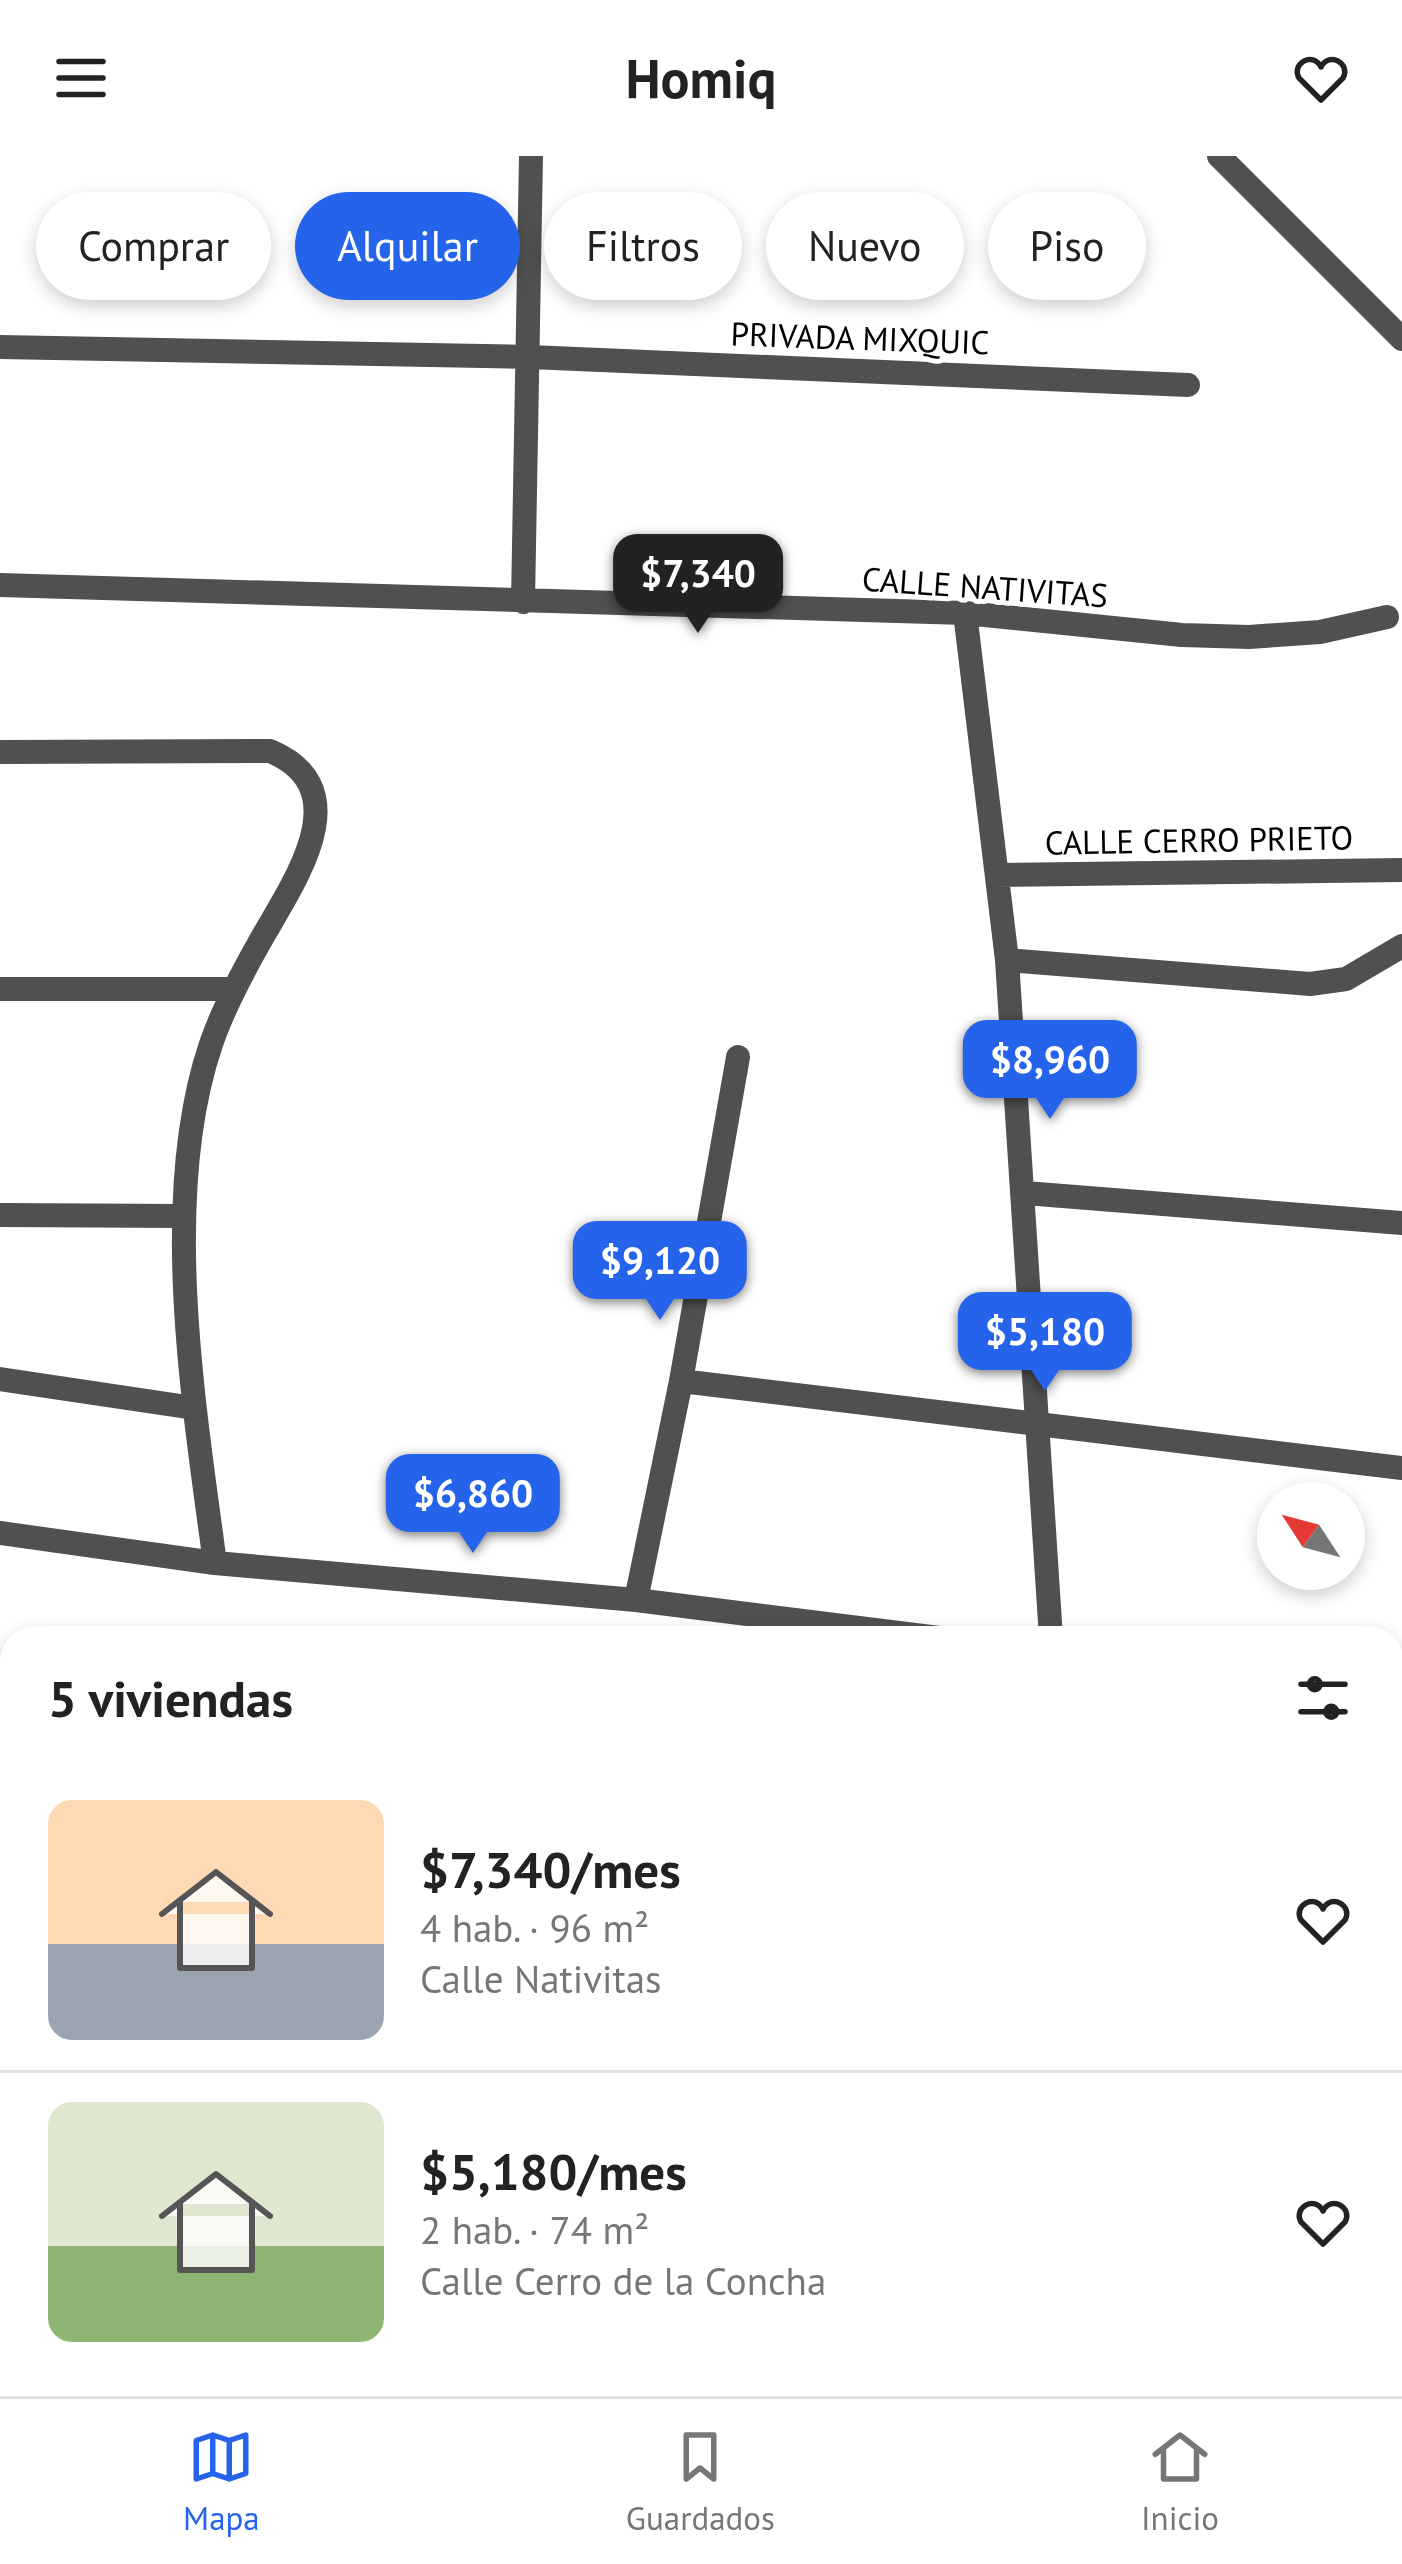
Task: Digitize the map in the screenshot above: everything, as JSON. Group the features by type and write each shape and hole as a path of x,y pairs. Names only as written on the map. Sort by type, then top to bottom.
{"street":[{"path":"524,602 530,156"},
{"path":"1219,156 1402,339"},
{"path":"1373,309 1402,307"},
{"name":"PRIVADA MIXQUIC","path":"0,346 530,357 1188,385"},
{"name":"CALLE NATIVITAS","path":"0,585 965,613 1249,638 1320,632 1387,617"},
{"path":"965,613 1007,961 1050,1626"},
{"path":"0,752 270,751 294,761 312,787 313,839 234,989 200,1079 183,1216 194,1408 215,1563"},
{"name":"CALLE CERRO PRIETO","path":"997,875 1402,870"},
{"path":"1007,961 1310,984 1346,979 1402,946"},
{"path":"0,989 234,989"},
{"path":"636,1600 681,1381 738,1057"},
{"path":"1025,1192 1402,1223"},
{"path":"0,1215 183,1216"},
{"path":"0,1378 194,1408"},
{"path":"681,1381 1402,1468"},
{"path":"0,1533 215,1563 636,1600 843,1626"}]}
